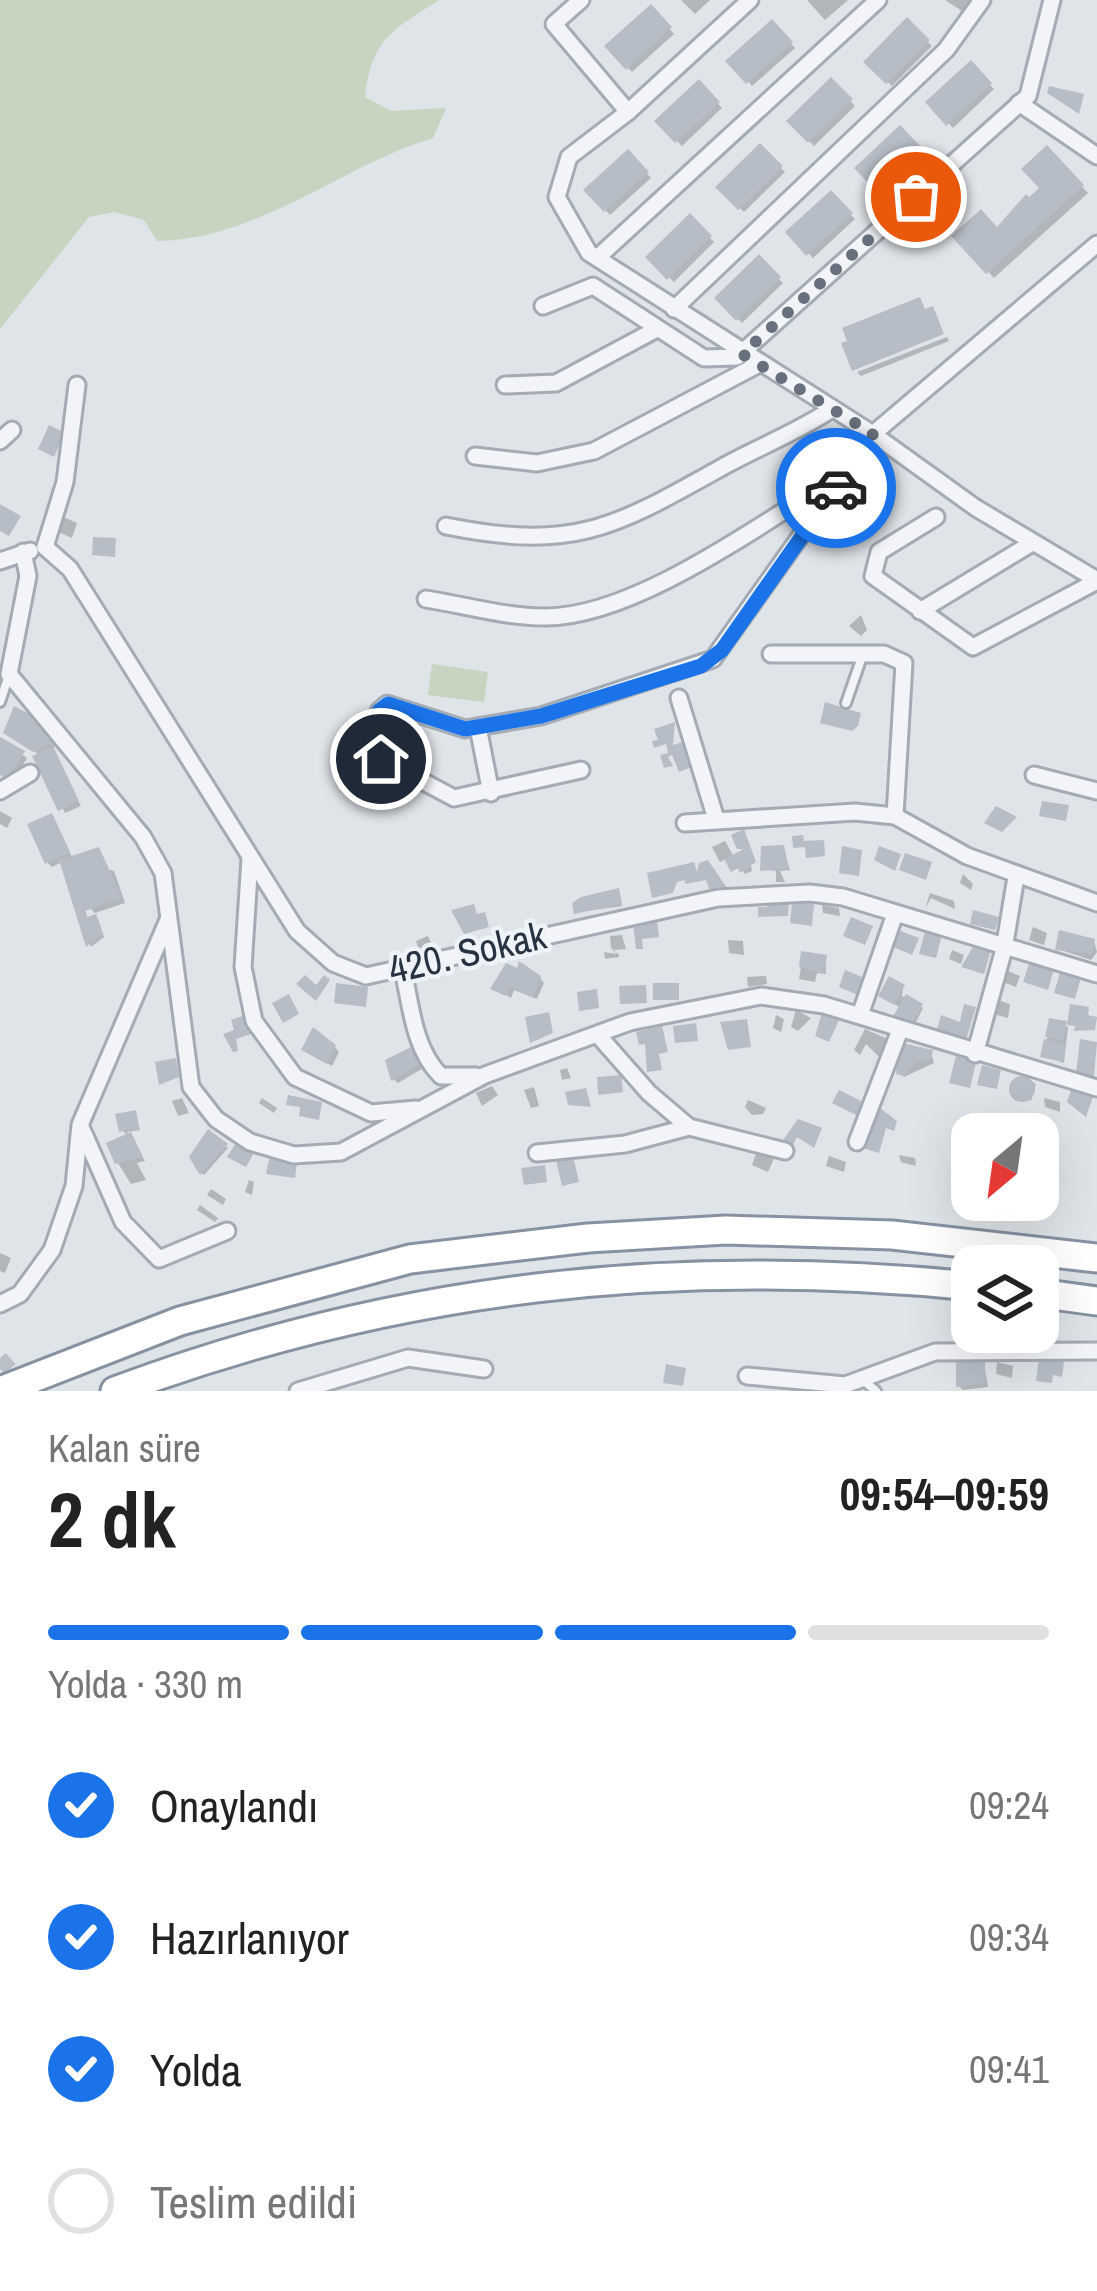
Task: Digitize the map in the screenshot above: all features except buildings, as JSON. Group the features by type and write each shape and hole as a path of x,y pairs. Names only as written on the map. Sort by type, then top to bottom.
{"highway":[{"path":"0,1391 180,1321 387,1265 588,1238 726,1230 892,1235 1097,1258"},
{"path":"115,1391 194,1362 419,1302 527,1288 727,1273 951,1285"},
{"path":"1059,1296 1097,1301"}],"street":[{"path":"580,0 554,24 628,112"},
{"path":"750,0 628,112 569,157 557,196 597,257 1033,543 1097,580"},
{"path":"597,257 878,0"},
{"path":"674,309 946,50 982,0"},
{"path":"543,306 593,286 709,360 725,362 742,354 1028,95 1052,0"},
{"path":"1019,103 1097,156"},
{"path":"581,770 464,800 439,794 381,759 371,743 379,711 388,704 465,729 541,716 713,659 873,434 1097,244"},
{"path":"505,385 544,387 631,348 656,330"},
{"path":"475,456 537,463 594,451 759,364"},
{"path":"0,561 45,547 65,482 77,385"},
{"path":"446,526 532,540 606,526 674,496 832,409"},
{"path":"426,599 540,617 575,613 675,578 808,495 830,496"},
{"path":"936,517 879,552 871,568 875,579 973,647 1097,580"},
{"path":"920,611 1033,543"},
{"name":"420. Sokak","path":"45,547 70,569 297,931 333,963 366,976 403,970 559,930 760,892 843,897 1004,950 1097,974"},
{"path":"23,553 28,576 6,641 9,674 143,837 163,873 191,1088 215,1119 250,1142 294,1155 341,1152 485,1075 630,1022 761,996 860,1015 1097,1088"},
{"path":"771,654 894,656 904,663 895,816"},
{"path":"679,698 716,819"},
{"path":"478,727 490,793"},
{"path":"0,791 30,773"},
{"path":"1034,775 1097,791"},
{"path":"685,823 855,812 895,816 1016,877 1097,903"},
{"path":"250,858 243,967 254,1021 295,1077 371,1113 423,1108"},
{"path":"975,1054 1004,950 1016,877"},
{"path":"0,1304 20,1294 52,1250 74,1186 80,1125 171,914"},
{"path":"860,1015 895,914"},
{"path":"403,970 420,1044 434,1069 441,1076 485,1075"},
{"path":"857,1142 900,1030"},
{"path":"598,1035 649,1093 688,1127 785,1151"},
{"path":"80,1125 123,1222 159,1259 227,1232"},
{"path":"537,1153 626,1144 688,1127"},
{"path":"747,1376 842,1388 869,1386 935,1352 1097,1351"},
{"path":"298,1391 408,1358 484,1369"}],"lane":[{"path":"846,703 863,654"},
{"path":"0,702 9,674"}],"green space":[{"path":"0,0 439,0 387,38 373,62 365,97 391,111 446,108 433,138 230,228 157,241 144,220 114,212 89,217 0,329"},
{"path":"432,664 488,672 484,702 428,695"}],"tunnel":[{"path":"0,1358 24,1384"}],"way so far":[{"path":"836,488 873,434 742,354 916,197"}],"route":[{"path":"381,759 371,737 381,707 388,704 465,729 541,716 713,659 836,488"}]}
